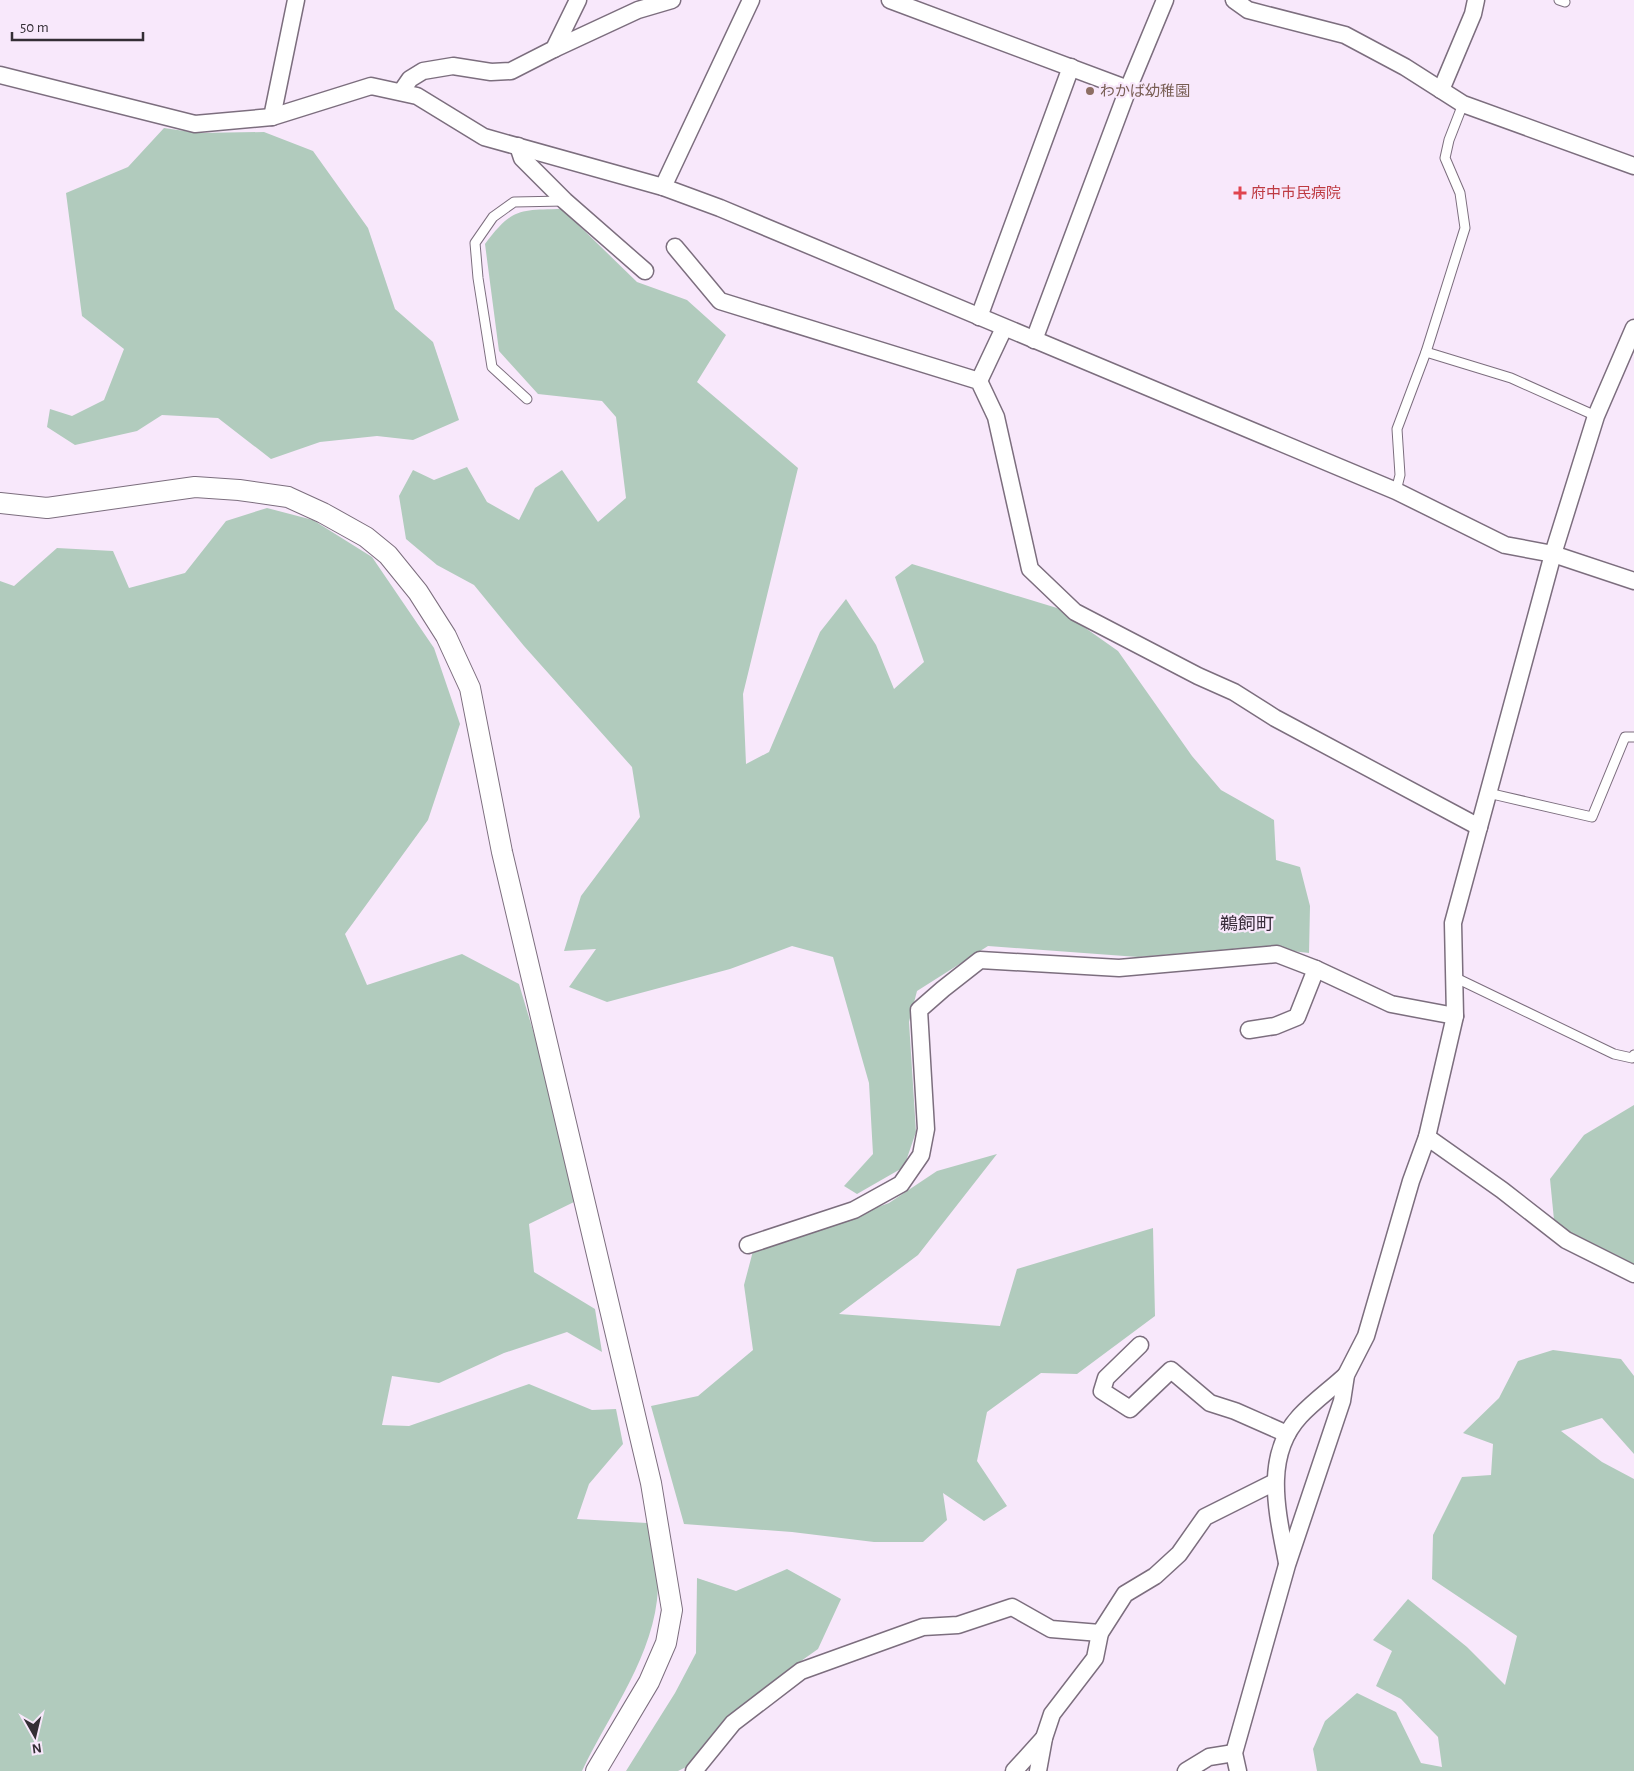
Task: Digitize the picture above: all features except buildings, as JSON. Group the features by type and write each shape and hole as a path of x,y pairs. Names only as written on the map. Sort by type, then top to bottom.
{"street":[{"path":"272,117 296,0"},
{"path":"554,49 578,0"},
{"path":"401,92 410,79 423,71 453,66 491,72 511,71 638,10 672,0"},
{"path":"663,186 751,0"},
{"path":"890,0 1128,88"},
{"path":"1034,340 1128,88 1165,0"},
{"path":"1234,0 1248,10 1345,35 1405,67 1463,104 1634,166"},
{"path":"1442,90 1473,14 1476,0"},
{"path":"979,317 1071,67"},
{"path":"0,75 195,124 272,117 371,86 417,96 484,137 663,186 1396,491 1505,545 1553,554 1634,581"},
{"path":"518,146 522,158 565,201 645,271"},
{"path":"675,247 720,301 979,381 996,417 1030,569 1075,612 1198,676 1234,692 1275,718 1479,827"},
{"path":"979,381 1004,328"},
{"path":"1238,1771 1234,1752 1287,1565 1342,1401 1346,1375 1366,1336 1411,1181 1427,1137 1455,1016 1453,924 1553,554 1596,416 1634,328"},
{"path":"0,503 47,508 195,487 239,490 288,497 323,513 366,537 388,556 418,592 446,636 470,688 502,852 651,1483 672,1610 666,1644 649,1682 596,1770"},
{"path":"748,1245 854,1210 901,1184 921,1155 926,1129 919,1010 980,960 1118,968 1278,954 1316,968 1391,1004 1455,1016"},
{"path":"1249,1030 1275,1026 1297,1017 1316,968"},
{"path":"1427,1137 1502,1190 1566,1240 1634,1274"},
{"path":"1140,1345 1106,1378 1102,1391 1130,1408 1172,1370 1210,1404 1235,1411 1287,1434"},
{"path":"1287,1565 1274,1492 1277,1467 1287,1434 1299,1416 1346,1375"},
{"path":"1038,1771 1044,1738 1052,1714 1095,1658 1100,1632 1125,1594 1155,1576 1179,1554 1205,1517 1275,1482"},
{"path":"694,1771 733,1724 801,1671 924,1627 958,1625 1012,1607 1051,1629 1100,1632"},
{"path":"1014,1771 1044,1738"},
{"path":"1186,1771 1209,1757 1234,1752"}],"lane":[{"path":"1396,491 1400,475 1397,429 1426,352 1466,228 1460,193 1445,158 1449,140 1463,104"},
{"path":"527,399 492,367 478,278 476,244 493,217 514,202 565,201"},
{"path":"1426,352 1511,378 1596,416"},
{"path":"1488,793 1592,817 1625,737 1634,737"},
{"path":"1454,977 1614,1054 1632,1058 1634,1055"}],"green space":[{"path":"164,128 198,133 264,132 313,151 368,228 395,309 433,342 459,420 413,440 377,436 320,442 271,459 218,418 162,415 137,431 75,445 47,427 50,409 72,416 104,400 124,349 82,316 66,193 128,167"},
{"path":"562,209 637,282 687,300 726,335 697,382 798,468 743,694 746,764 769,752 820,632 846,599 876,645 894,689 924,662 895,577 912,564 1057,608 1118,651 1192,756 1221,790 1274,820 1276,860 1300,867 1310,906 1309,953 1256,947 1138,957 988,946 917,991 909,1022 916,1132 904,1167 857,1194 844,1186 873,1154 869,1083 833,957 792,946 730,969 607,1002 569,987 596,949 564,951 581,896 640,817 632,767 524,646 474,585 437,565 406,539 399,496 413,470 434,480 467,467 487,502 519,520 535,488 562,470 598,522 626,498 616,417 602,401 538,394 499,351 485,244 502,223 518,213"},
{"path":"267,508 313,520 372,557 434,648 460,724 428,820 345,934 367,985 462,954 519,984 549,1084 574,1202 529,1224 534,1272 595,1309 602,1352 567,1332 504,1353 439,1383 392,1376 382,1425 409,1426 529,1384 592,1410 616,1409 623,1444 589,1484 577,1519 647,1523 656,1564 658,1588 655,1613 649,1637 640,1660 582,1771 0,1771 0,581 14,586 57,548 113,551 129,588 185,573 226,521"},
{"path":"1634,1105 1634,1268 1598,1253 1554,1220 1550,1179 1584,1135"},
{"path":"997,1154 918,1255 839,1314 1000,1326 1017,1269 1153,1228 1155,1316 1077,1374 1041,1373 987,1412 977,1461 1007,1506 984,1521 943,1493 947,1520 923,1542 874,1542 792,1532 684,1524 651,1406 698,1396 753,1350 744,1285 753,1251 889,1203 937,1171"},
{"path":"1553,1350 1621,1359 1634,1376 1634,1454 1602,1418 1561,1431 1602,1462 1634,1479 1634,1771 1317,1771 1313,1749 1325,1721 1357,1693 1396,1712 1421,1763 1442,1767 1438,1737 1401,1699 1376,1686 1392,1651 1373,1640 1408,1599 1467,1647 1505,1685 1517,1636 1432,1579 1433,1535 1462,1477 1491,1475 1493,1444 1463,1433 1499,1398 1518,1361"},
{"path":"787,1569 841,1599 818,1649 784,1673 716,1732 686,1767 678,1771 626,1771 675,1693 696,1653 697,1578 736,1591"}],"place":[{"name":"わかば幼稚園","path":"1090,91"},
{"name":"府中市民病院","path":"1240,193"}],"district":[{"name":"鵜飼町","path":"1247,925"}]}
